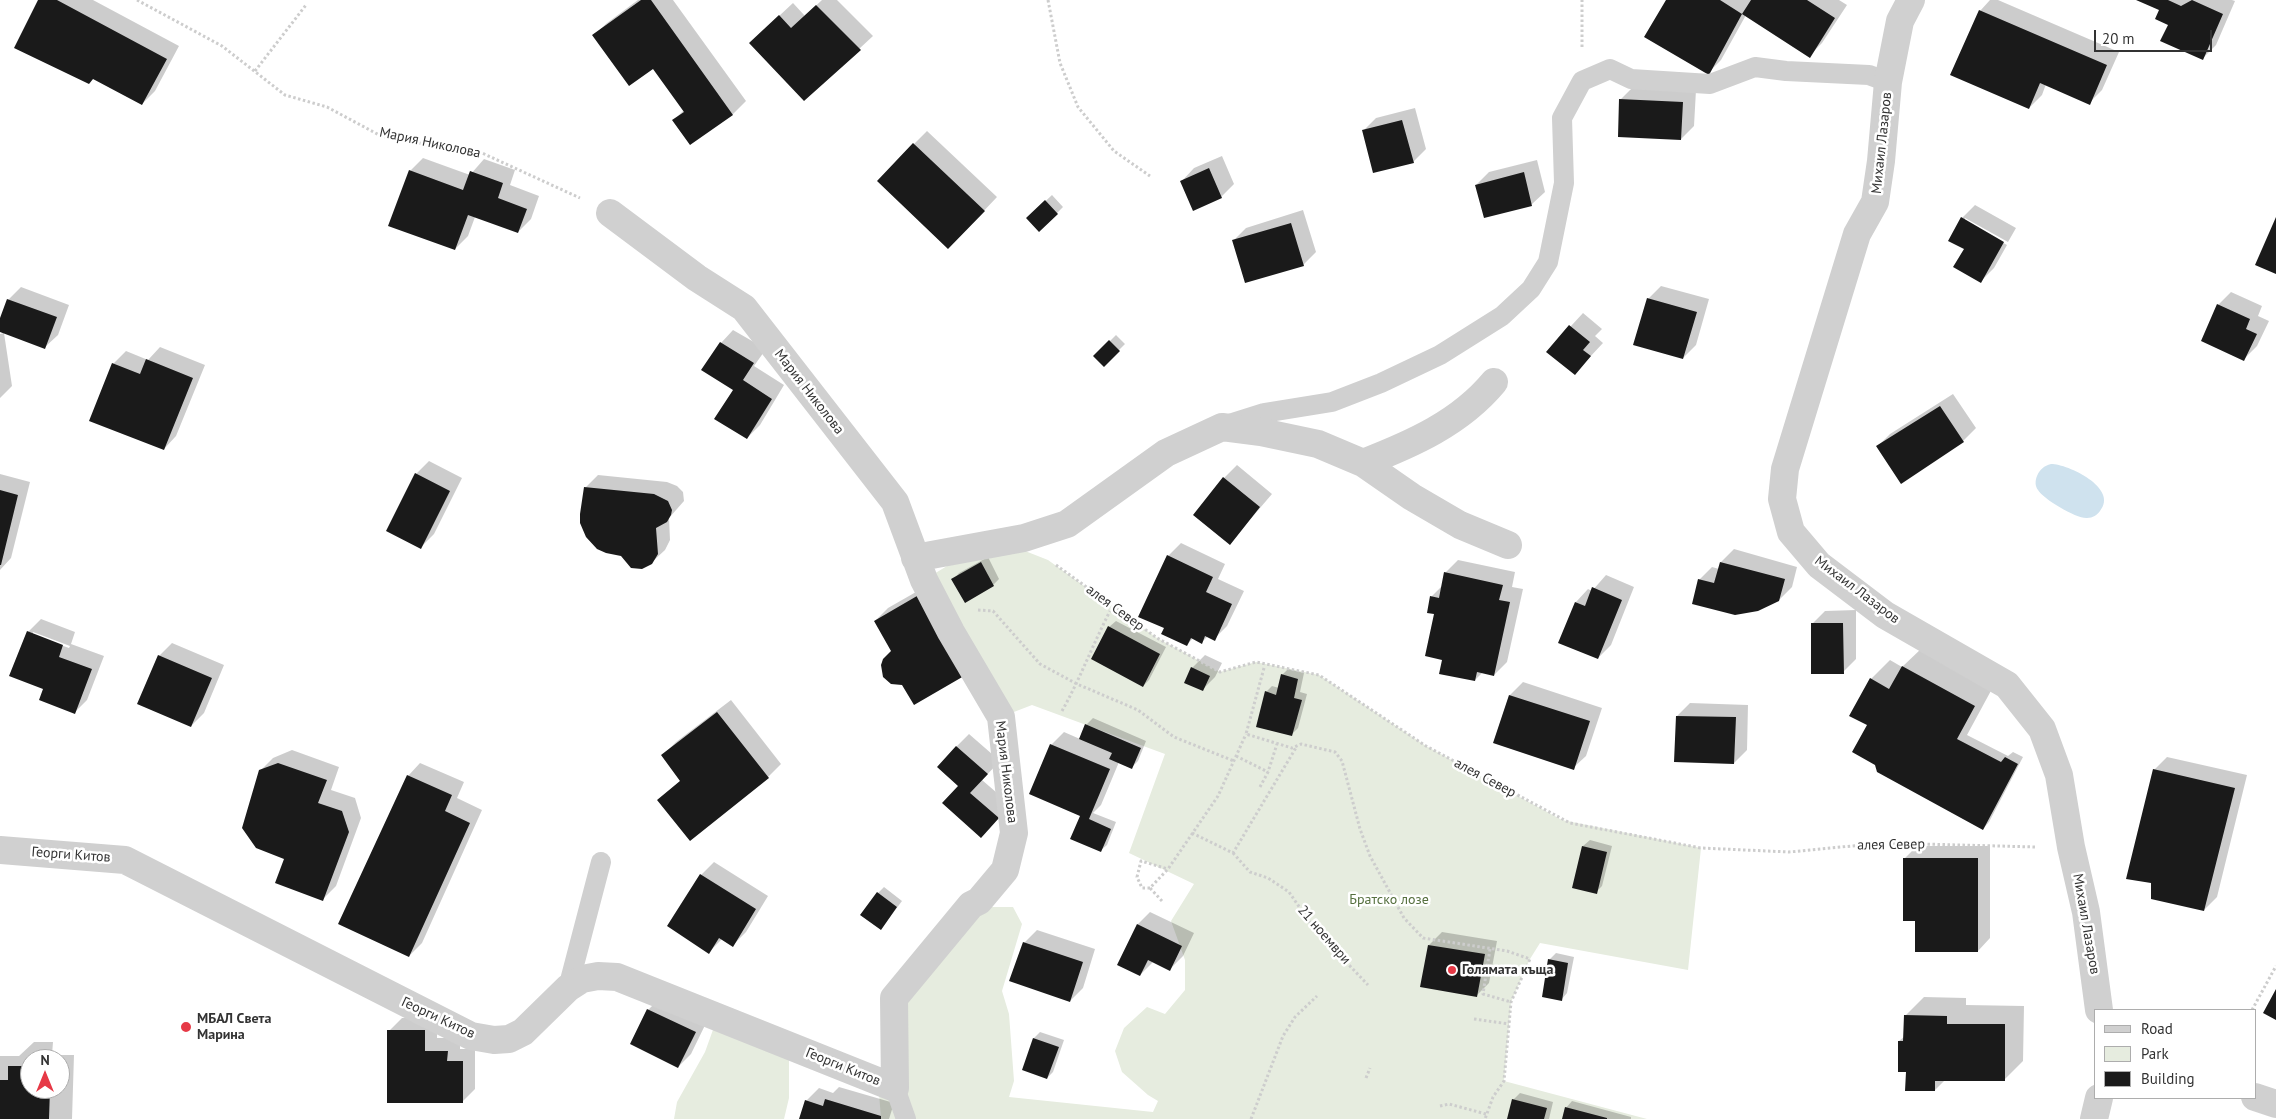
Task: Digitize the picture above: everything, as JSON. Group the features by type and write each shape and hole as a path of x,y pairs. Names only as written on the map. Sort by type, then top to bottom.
{"street":[{"name":"Михаил Лазаров","path":"1911,0 1900,21 1888,82 1881,161 1875,202 1857,234 1785,469 1782,500 1791,532 1819,565 1885,615 2007,685 2042,729 2060,775 2071,847 2086,912 2099,1009"},
{"name":"Мария Николова","path":"610,213 697,278 744,308 895,502 924,580 951,632 1001,717 1014,833 1005,870 979,901 971,905 894,998 895,1088"},
{"path":"1363,464 1408,446 1449,423 1481,397 1494,382"},
{"path":"915,558 1012,540 1067,524 1166,453 1222,427 1260,432 1318,444 1363,464 1412,497 1460,525 1508,545"},
{"name":"Георги Китов","path":"0,850 125,860 471,1036 494,1040 510,1039 523,1032 568,988 582,979 598,976 617,977 895,1088"},
{"path":"2256,1097 2276,1104"},
{"path":"2094,1119 2099,1099"}],"lane":[{"path":"1222,427 1264,413 1332,402 1381,383 1440,356 1502,316 1531,289 1548,262 1564,183 1562,118 1582,80 1610,69 1631,79 1710,84 1756,67 1786,71 1869,75 1888,82"},
{"path":"568,988 601,862"},
{"path":"895,1088 906,1119"}],"path":[{"name":"Мария Николова","path":"137,0 222,46 285,95 327,107 381,136 440,147 482,152 551,183 610,213"},
{"path":"1048,0 1060,63 1078,107 1114,150 1150,176"},
{"path":"1582,0 1582,80"},
{"path":"255,71 306,5"},
{"name":"алея Север","path":"1012,540 1020,549 1048,560 1157,638 1220,672 1256,662 1319,675 1426,746 1570,823 1701,848 1790,852 1883,842 2014,846"},
{"path":"970,609 993,611 1040,664 1077,684 1138,710 1174,737 1234,761"},
{"path":"1062,711 1077,684 1097,636 1110,611"},
{"path":"1168,869 1141,862 1136,876 1142,888 1150,888 1168,869 1218,796 1246,734 1264,668"},
{"path":"1246,734 1292,748 1297,746 1315,746 1335,752 1342,761 1360,829 1370,856 1404,918 1423,938 1507,951 1530,959 1511,1002 1504,1081 1493,1096 1485,1119"},
{"path":"1260,787 1268,772 1277,744"},
{"path":"1192,833 1233,853 1297,746"},
{"path":"1236,756 1268,772"},
{"name":"21 ноември","path":"1233,853 1250,872 1268,878 1289,892 1313,927 1368,985"},
{"path":"1150,888 1162,901"},
{"path":"1490,948 1483,994 1511,1002"},
{"path":"2253,1009 2276,966"},
{"path":"1251,1119 1282,1036 1295,1017 1318,996"},
{"path":"1474,1019 1509,1024"},
{"path":"1366,1078 1370,1068"},
{"path":"1440,1106 1449,1104 1486,1114"}],"green space":[{"name":"Братско лозе","path":"1020,549 1048,560 1157,638 1220,672 1256,662 1319,675 1426,746 1562,820 1701,848 1688,970 1540,943 1530,959 1511,1002 1504,1081 1647,1119 906,1119 899,1000 980,907 1013,907 1022,924 1002,991 1009,1014 1014,1081 1009,1097 1153,1112 1158,1101 1148,1095 1122,1072 1115,1051 1124,1028 1147,1007 1165,1014 1185,990 1185,960 1171,921 1194,884 1129,853 1165,754 1032,705 1001,717 924,580 970,552"},
{"path":"714,1027 789,1057 789,1098 784,1119 674,1119 677,1102 705,1052"},
{"path":"879,1093 890,1097 898,1119 881,1119"}],"water":[{"path":"2051,464 2079,473 2097,486 2103,494 2104,502 2098,514 2089,518 2076,515 2053,503 2041,494 2036,487 2036,478 2042,468"}],"building":[{"path":"38,0 57,0 167,59 142,105 93,79 89,84 14,48"},
{"path":"641,0 651,0 733,115 690,145 672,120 684,112 653,69 629,86 592,35"},
{"path":"1666,0 1720,0 1742,14 1709,75 1644,37"},
{"path":"1751,0 1807,0 1835,18 1810,58 1742,14"},
{"path":"2136,0 2168,0 2181,6 2192,0 2223,14 2203,60 2160,41 2168,25 2155,19 2159,10"},
{"path":"816,5 861,50 804,101 749,43 779,15 791,28"},
{"path":"1979,10 2107,65 2090,105 2040,83 2029,109 1950,75"},
{"path":"1619,99 1683,102 1681,140 1618,137"},
{"path":"1402,120 1414,163 1373,173 1362,130"},
{"path":"913,143 985,211 948,249 877,181"},
{"path":"1209,168 1222,198 1193,211 1180,181"},
{"path":"409,170 463,190 470,171 503,183 498,198 527,209 518,233 468,215 455,250 388,226"},
{"path":"1524,172 1532,206 1484,218 1475,185"},
{"path":"1045,200 1058,214 1039,232 1026,218"},
{"path":"1961,217 2004,242 1981,283 1953,267 1964,249 1948,241"},
{"path":"2276,217 2276,274 2255,265"},
{"path":"1291,223 1304,266 1245,283 1232,240"},
{"path":"1647,298 1697,312 1683,359 1633,345"},
{"path":"7,299 57,317 45,349 0,332 0,318"},
{"path":"2217,304 2250,319 2246,329 2257,334 2244,361 2201,341"},
{"path":"1569,325 1590,342 1583,350 1591,356 1575,375 1546,352"},
{"path":"1109,340 1120,351 1104,367 1093,356"},
{"path":"720,342 754,363 743,380 772,399 747,439 714,419 733,390 701,370"},
{"path":"146,359 193,378 164,450 89,421 112,363 140,374"},
{"path":"1940,406 1964,442 1901,484 1876,446"},
{"path":"415,473 450,491 421,549 386,531"},
{"path":"1223,477 1260,507 1230,545 1193,515"},
{"path":"584,487 654,494 668,501 672,510 671,515 667,522 656,528 658,554 652,564 642,569 631,568 621,556 597,549 586,537 580,523"},
{"path":"0,490 18,495 1,565 0,565"},
{"path":"1167,555 1213,577 1206,592 1232,604 1215,641 1205,636 1202,644 1191,638 1187,646 1161,634 1164,628 1138,617"},
{"path":"981,562 994,586 965,603 951,579"},
{"path":"1720,562 1785,579 1779,601 1758,611 1735,615 1692,604 1698,579 1714,583"},
{"path":"1444,572 1503,585 1499,600 1510,602 1494,676 1477,672 1475,681 1439,674 1442,660 1425,656 1434,614 1427,613 1430,596 1439,598"},
{"path":"1592,587 1622,600 1598,659 1558,643 1575,602 1585,606"},
{"path":"917,596 964,676 914,705 902,685 891,684 883,677 881,665 883,659 891,651 874,621"},
{"path":"1811,623 1843,623 1844,674 1811,674"},
{"path":"1108,626 1160,654 1143,687 1091,659"},
{"path":"27,631 63,645 59,657 92,669 75,714 39,700 43,689 9,676"},
{"path":"158,655 212,678 191,727 137,704"},
{"path":"1902,666 1975,706 1957,739 2001,762 2005,757 2018,764 1983,830 1877,772 1875,765 1852,752 1867,725 1849,716 1870,678 1889,689"},
{"path":"1191,667 1210,676 1203,691 1184,683"},
{"path":"1281,674 1298,679 1294,698 1302,700 1292,736 1256,727 1265,691 1276,695"},
{"path":"1509,695 1590,721 1574,770 1493,743"},
{"path":"717,712 769,778 690,841 657,800 680,781 661,755"},
{"path":"1676,716 1736,717 1734,764 1674,762"},
{"path":"1085,724 1141,748 1132,769 1109,759 1112,753 1079,739"},
{"path":"1050,744 1110,769 1089,819 1111,829 1101,852 1070,839 1080,816 1029,794"},
{"path":"956,746 988,774 970,793 999,818 981,838 942,803 958,786 937,767"},
{"path":"278,763 327,780 318,803 342,811 349,832 323,901 275,883 284,859 256,848 242,828 259,770"},
{"path":"2153,769 2235,788 2204,911 2151,899 2151,883 2126,879"},
{"path":"407,775 452,795 445,811 470,823 409,957 338,924"},
{"path":"1582,846 1607,852 1597,894 1572,888"},
{"path":"1903,858 1978,858 1978,952 1915,952 1915,921 1903,921"},
{"path":"700,874 756,909 733,947 719,938 709,954 667,926"},
{"path":"877,892 897,907 881,930 860,915"},
{"path":"1137,924 1182,946 1170,971 1148,960 1140,976 1117,965"},
{"path":"1023,942 1083,962 1070,1002 1009,981"},
{"name":"Голямата къща","path":"1428,945 1485,954 1477,997 1420,987"},
{"path":"1548,959 1568,963 1562,1001 1542,997"},
{"path":"2276,989 2276,1020 2263,1013"},
{"path":"647,1009 696,1032 678,1068 630,1044"},
{"path":"1904,1015 1947,1016 1947,1024 2005,1024 2005,1081 1935,1081 1935,1091 1905,1091 1906,1072 1898,1072 1898,1041 1903,1041"},
{"path":"387,1030 425,1030 425,1051 448,1051 447,1061 463,1061 463,1103 387,1103"},
{"path":"1033,1038 1059,1047 1047,1079 1022,1070"},
{"path":"8,1066 20,1066 20,1099 50,1099 49,1119 0,1119 0,1080 8,1080"},
{"path":"825,1099 881,1116 881,1119 799,1119 805,1100 823,1106"},
{"path":"1512,1099 1547,1108 1544,1119 1507,1119"},
{"path":"1565,1107 1607,1118 1607,1119 1562,1119"}],"place":[{"name":"Голямата къща","path":"1452,970"},
{"name":"МБАЛ Света Марина","path":"186,1027"}]}
